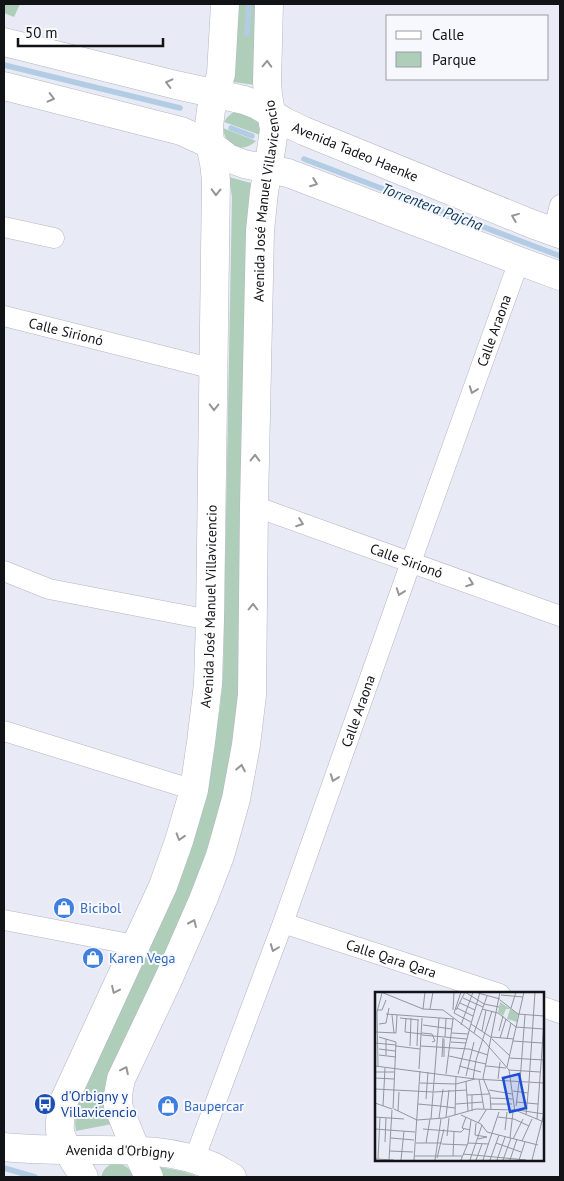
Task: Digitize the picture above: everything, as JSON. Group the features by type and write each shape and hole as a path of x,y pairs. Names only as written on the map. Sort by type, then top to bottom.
{"main road":[{"name":"Avenida José Manuel Villavicencio","path":"84,1177 60,1132 63,1103 163,886 179,842 194,790 208,684 216,180 209,126 211,110 221,74 225,4"},
{"name":"Avenida José Manuel Villavicencio","path":"149,1177 118,1106 121,1079 204,900 220,856 236,800 246,745 252,694 260,231 274,129 270,113 267,82 269,4"},
{"name":"Avenida Tadeo Haenke","path":"4,42 244,100 257,105 304,131 556,233"},
{"path":"4,86 173,129 210,144 228,158 244,164 288,173 560,276"},
{"name":"Avenida d'Orbigny","path":"4,1146 68,1150 136,1150 167,1154 212,1166 232,1177"}],"street":[{"path":"556,233 560,205"},
{"path":"4,227 54,238"},
{"name":"Calle Araona","path":"194,1160 283,923 519,262"},
{"name":"Calle Sirionó","path":"4,316 214,369"},
{"name":"Calle Sirionó","path":"254,506 560,616"},
{"path":"4,571 49,589 210,620"},
{"path":"4,731 194,790"},
{"path":"4,920 135,946"},
{"name":"Calle Qara Qara","path":"283,923 494,992"},
{"path":"544,1007 560,1013"}],"green space":[{"path":"4,4 20,4 14,17 4,13"},
{"path":"238,4 259,4 256,85 233,82"},
{"path":"239,110 245,111 259,123 260,135 224,122 230,115"},
{"path":"223,128 256,141 251,145 240,148 227,140"},
{"path":"229,177 251,183 248,230 239,694 234,735 223,797 192,895 133,1022 112,1124 76,1131 77,1104 211,765 223,675 232,197"},
{"path":"116,1163 127,1167 135,1177 101,1177 106,1167"},
{"path":"159,1167 181,1171 200,1177 163,1177"}],"waterway":[{"path":"247,34 249,4"},
{"name":"Torrentera Pajcha","path":"4,65 180,108"},
{"name":"Torrentera Pajcha","path":"231,128 252,136"},
{"name":"Torrentera Pajcha","path":"304,159 560,256"},
{"path":"4,1168 35,1177"}],"place":[{"name":"Bicibol","path":"64,908"},
{"name":"Karen Vega","path":"93,958"},
{"name":"d'Orbigny y Villavicencio","path":"45,1104"},
{"name":"Baupercar","path":"168,1106"}]}
